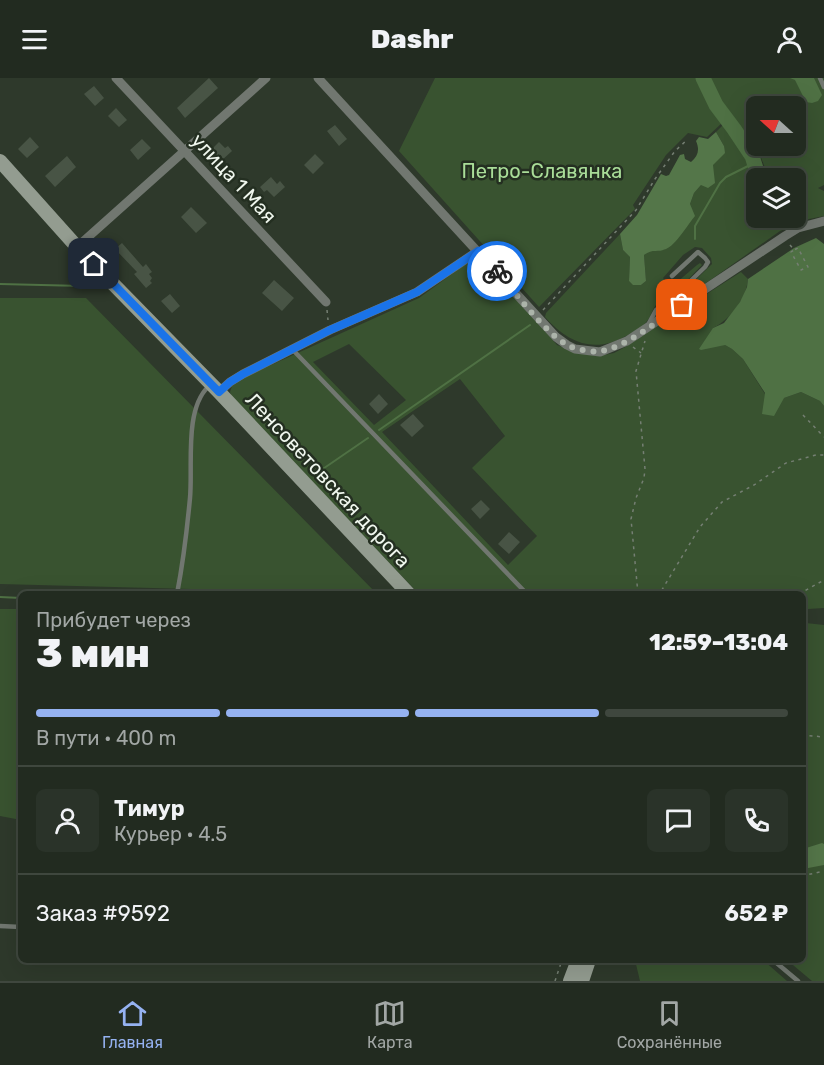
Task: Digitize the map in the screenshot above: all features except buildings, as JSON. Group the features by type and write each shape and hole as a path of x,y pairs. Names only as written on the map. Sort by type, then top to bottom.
{"street":[{"name":"улица 1 Мая","path":"116,78 326,303"},
{"path":"77,247 266,78"},
{"path":"318,78 536,317 556,337 575,349 600,352 627,341 798,228 824,221"},
{"name":"Ленсоветовская дорога","path":"0,161 77,247 406,591"},
{"path":"213,389 330,330 417,292 478,251"},
{"path":"570,981 577,963"},
{"path":"582,981 588,963"}],"lane":[{"path":"820,78 824,87"},
{"path":"647,328 656,310 676,295 708,262 698,252 672,276"},
{"path":"292,349 524,591"},
{"path":"177,591 190,497 192,423 201,393 213,389"},
{"path":"0,926 18,927"},
{"path":"777,963 798,981"}],"path":[{"path":"536,317 636,210 668,160 688,139"},
{"path":"788,241 794,250"},
{"path":"798,248 808,267 801,270 791,252 794,250 798,248"},
{"path":"326,303 329,322"},
{"path":"638,591 631,519 645,469 636,370 647,328"},
{"path":"803,415 824,437"},
{"path":"661,591 700,527 722,502 786,463 824,455"},
{"path":"804,591 824,580"},
{"path":"806,735 824,737"},
{"path":"806,875 824,871"},
{"path":"555,981 561,963"}],"green space":[{"name":"Петро-Славянка","path":"435,78 698,78 723,122 707,137 688,133 666,155 633,205 635,209 539,307 399,151"},
{"path":"703,78 824,78 824,185 818,188 824,191 824,216 806,220 806,168 765,168 760,156 806,156 806,96 746,96 746,147 716,105"},
{"path":"724,124 749,168 746,168 746,228 787,228 662,314 658,313 712,264 711,258 702,248 695,247 683,255 663,278 670,288 697,265 700,263 702,265 676,292 656,305 643,325 616,341 594,345 573,340 545,317 546,313 620,234 623,250 630,257 629,281 634,285 641,285 646,281 644,255 650,250 664,250 694,193 724,146 716,132"},
{"path":"474,258 484,261 557,345 575,352 599,356 614,353 627,346 741,272 748,279 741,301 726,319 713,328 725,345 743,359 765,394 784,398 801,392 820,401 824,406 824,608 806,609 806,591 416,591 232,398 230,392 232,386 249,375 419,298","holes":["349,344 406,400 374,425 313,362","460,379 505,436 472,468 537,536 508,565 382,432"]},
{"path":"0,298 86,298 374,591 264,591 0,584"},
{"path":"0,609 18,609 18,819 0,816"},
{"path":"806,623 824,625 824,981 812,981 791,963 806,963"},
{"path":"636,963 766,963 787,981 640,981"}],"shaded area":[{"path":"790,78 814,78 822,95 818,101 806,102 806,96 803,96 795,80"},
{"path":"716,132 724,146 725,153 713,165 715,183 708,188 701,185 694,193 690,204 695,216 674,243 666,249 644,255 646,281 641,285 633,285 629,281 630,257 623,250 620,234 637,215 661,174 669,175 680,155 684,154 685,159 691,162 698,153 696,141 699,137 708,139"},
{"path":"816,238 824,244 824,406 820,401 801,392 784,398 774,416 762,414 765,393 743,359 725,345 699,349 713,328 724,323 740,302 748,279 794,248"},
{"path":"824,844 824,865 806,868 806,848"}],"waterway":[{"path":"703,78 716,105 752,156 756,168"},
{"path":"695,239 695,226 720,183 726,177 753,162"},
{"path":"0,284 83,286"},
{"path":"379,430 530,325"},
{"path":"314,475 368,438"},
{"path":"0,597 18,598"}],"way so far":[{"path":"497,271 556,337 575,349 600,352 614,347 682,305"}],"route":[{"path":"94,264 219,392 243,374 330,330 417,292 478,251 497,271"}]}
